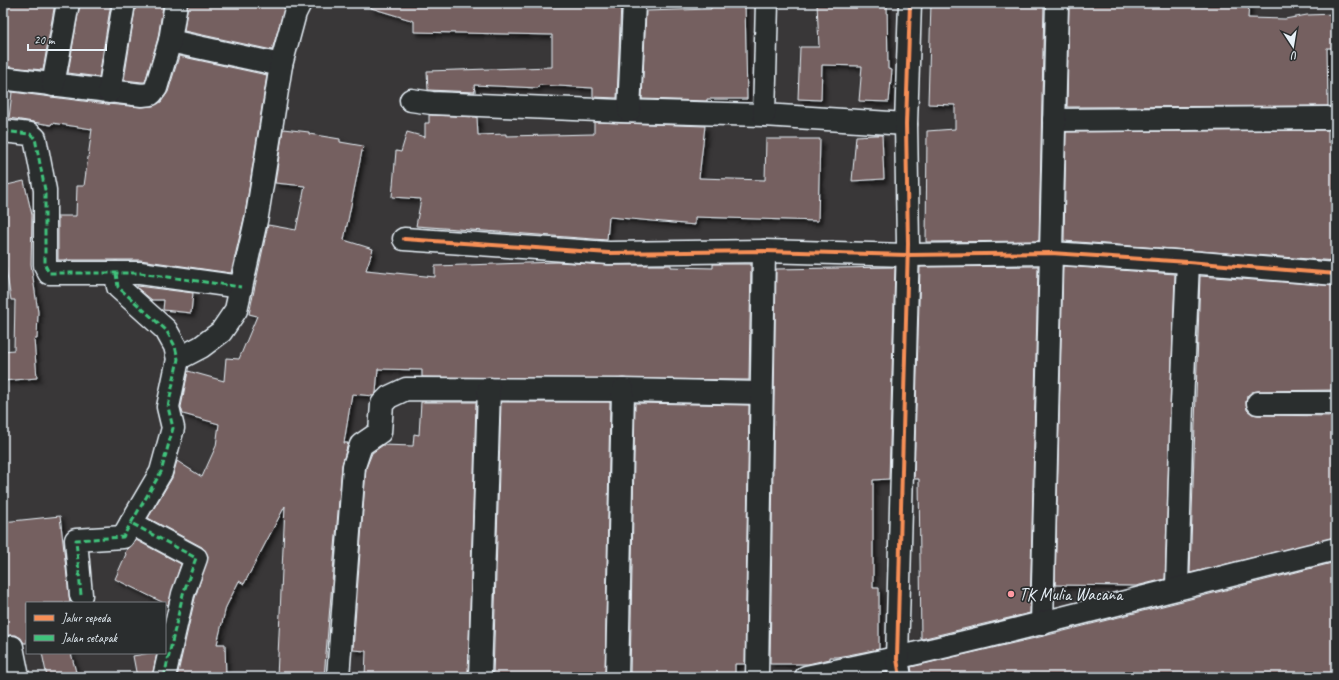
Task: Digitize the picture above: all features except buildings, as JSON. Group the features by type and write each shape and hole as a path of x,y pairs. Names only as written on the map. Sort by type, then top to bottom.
{"street":[{"path":"53,85 68,3"},
{"path":"108,92 124,3"},
{"path":"8,79 108,92 142,95 151,94 156,88 170,42 176,3"},
{"path":"178,360 201,347 221,332 236,310 257,216 281,65 295,14 300,3"},
{"path":"629,111 634,3"},
{"path":"764,115 767,3"},
{"path":"898,668 907,255 906,124 910,3"},
{"path":"1042,624 1057,3"},
{"path":"170,42 281,65"},
{"path":"411,100 432,103 764,115 906,124"},
{"path":"1054,120 1327,118"},
{"path":"3,131 30,134 35,138 45,190 45,265 49,273 140,273 241,287"},
{"path":"404,240 609,253 764,251 907,255 1050,254 1188,262 1336,274"},
{"path":"757,677 760,393 764,251"},
{"path":"1178,587 1182,404 1188,262"},
{"path":"81,595 76,540 123,537 161,472 173,428 168,407 178,360 174,346 166,330 118,287 116,273"},
{"path":"338,677 354,466 358,449 380,432 382,404 389,397 406,389 623,390 760,393"},
{"path":"480,677 489,389"},
{"path":"617,677 623,390"},
{"path":"1258,404 1336,403"},
{"path":"131,523 196,558 183,594 164,677"},
{"path":"806,677 898,668 1042,624 1178,587 1336,548"},
{"path":"12,647 18,677"}],"marked path":[{"path":"3,131 30,134 35,138 45,190 45,265 49,273 140,273 241,287"},
{"path":"116,273 118,287 166,330 175,346 178,359 168,407 173,428 161,472 131,523 196,558 183,594 164,677"},
{"path":"81,595 76,540 123,537 131,523"}],"cycle path":[{"path":"900,677 897,659 908,244 906,124 910,3"},
{"path":"404,239 609,253 764,251 907,255 1051,253 1336,274"}],"place":[{"name":"TK Mulia Wacana","path":"1011,594"}]}
